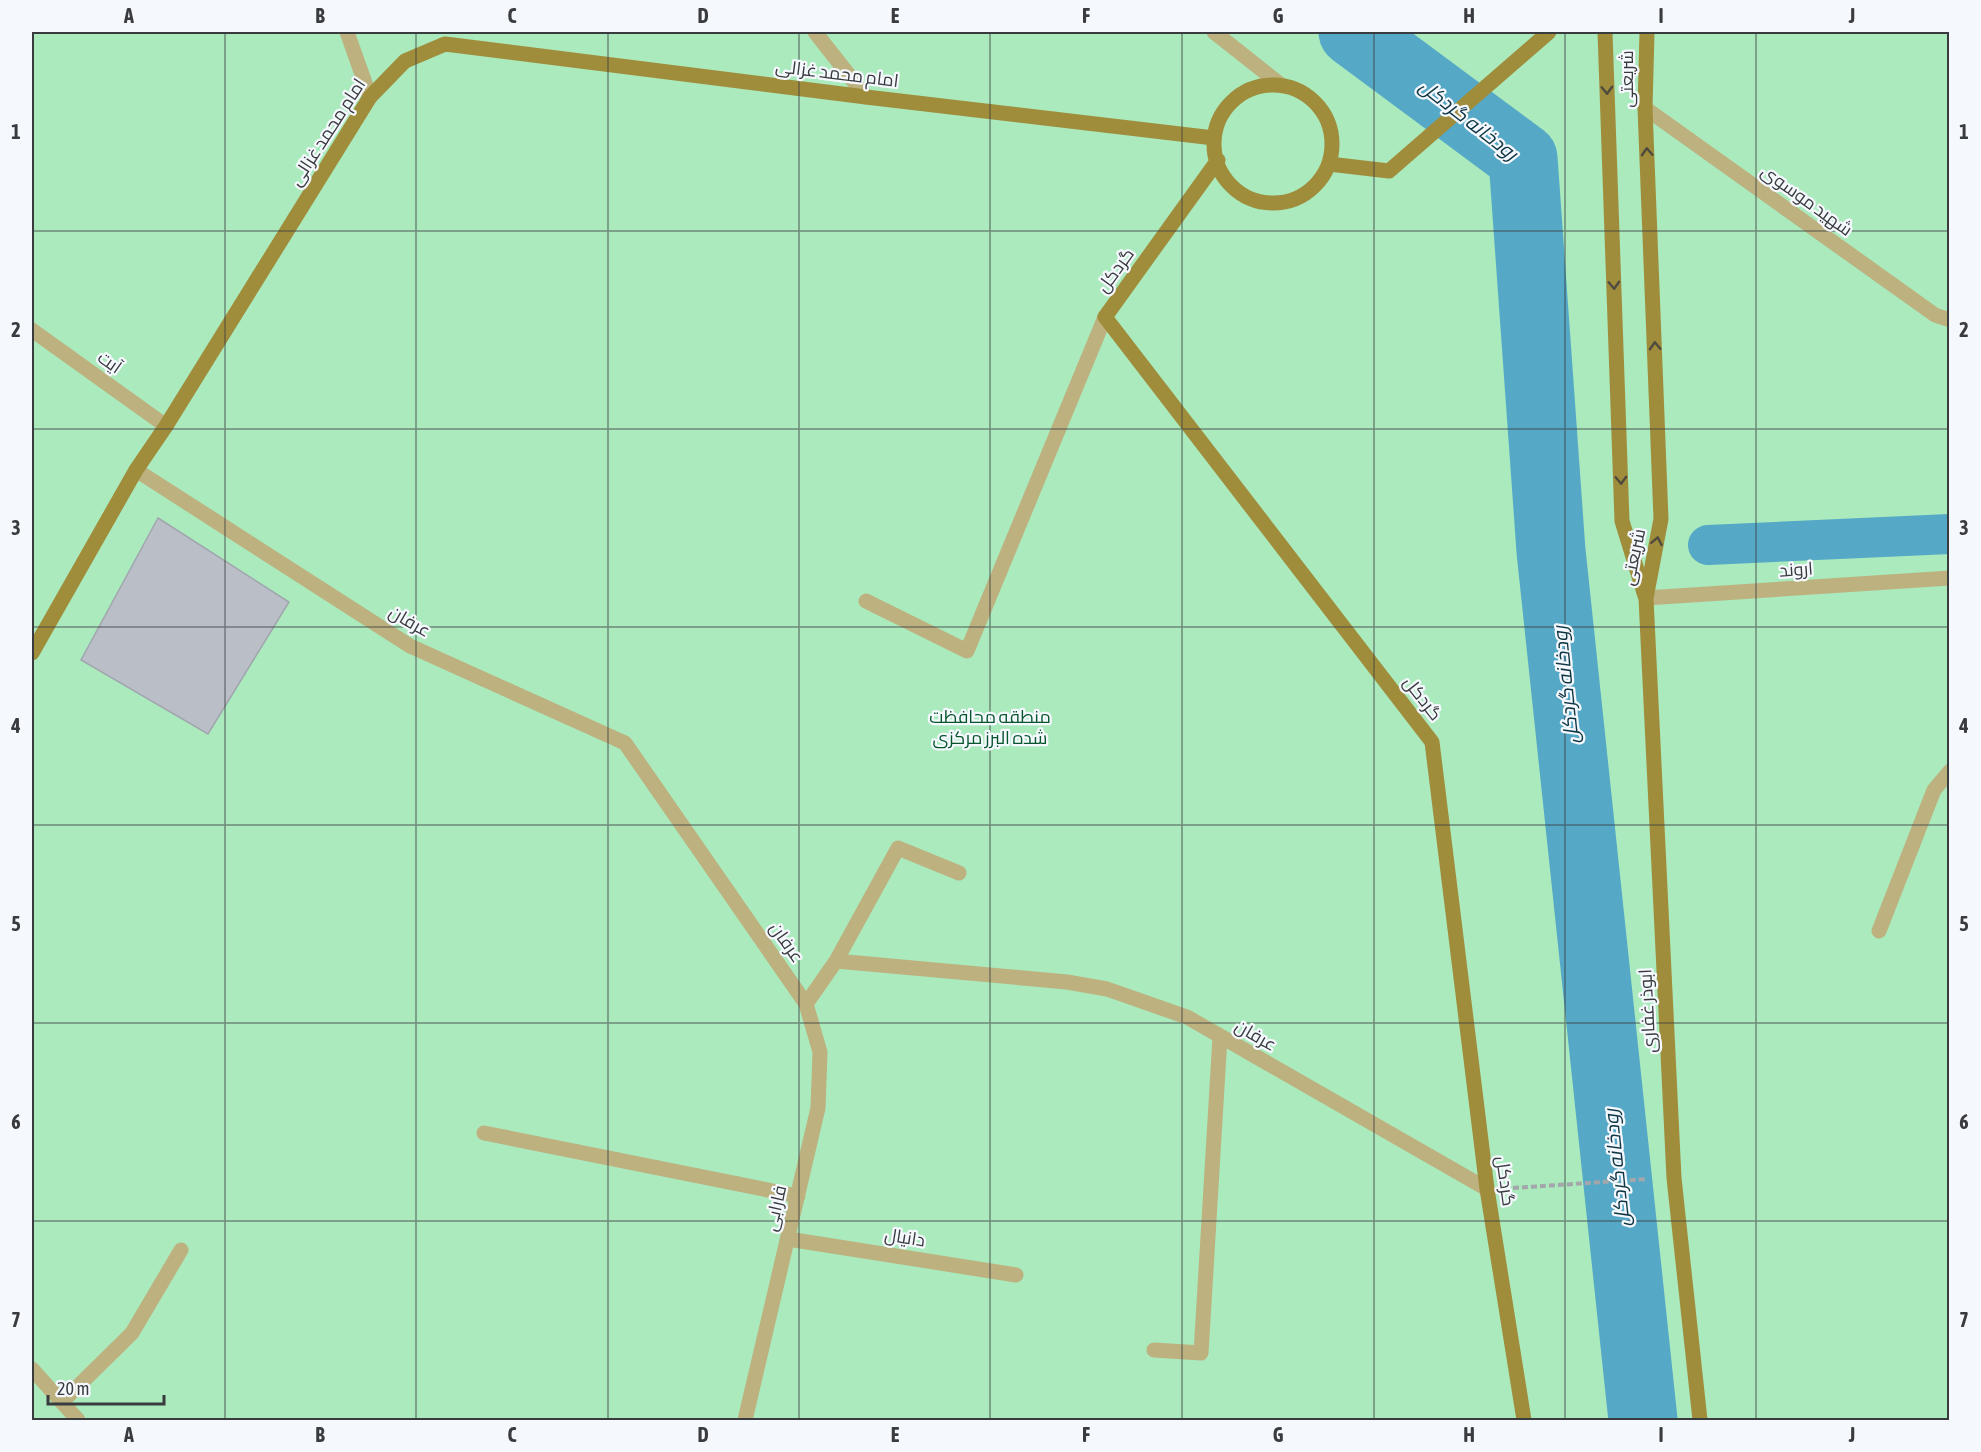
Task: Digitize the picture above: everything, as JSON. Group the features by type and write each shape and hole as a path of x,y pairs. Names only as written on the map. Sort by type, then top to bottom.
{"street":[{"path":"347,32 370,97"},
{"path":"815,32 866,97"},
{"path":"1214,32 1281,85 1301,92 1318,105 1329,122 1332,143 1329,164 1318,184 1301,197 1280,204 1258,202 1238,193 1223,177 1214,138 1219,120 1229,105 1243,93 1262,86 1281,85"},
{"path":"1329,164 1389,171 1549,32"},
{"name":"شریعتی","path":"1605,32 1622,521 1646,598"},
{"name":"شریعتی","path":"1646,598 1661,519 1645,108 1647,32"},
{"name":"امام محمد غزالی","path":"32,652 136,470 166,426 370,97 405,61 445,44 1214,138"},
{"name":"شهید موسوی","path":"1645,108 1935,315 1950,320"},
{"name":"گردکل","path":"1218,160 1105,317 1432,742 1487,1189 1524,1420"},
{"path":"866,601 967,651 1105,317"},
{"name":"آیت","path":"32,330 166,426"},
{"name":"عرفان","path":"136,470 410,646 625,742 806,1004"},
{"name":"اروند","path":"1646,598 1950,578"},
{"name":"ابوذر غفاری","path":"1646,598 1674,1178 1700,1420"},
{"path":"1879,932 1934,790 1950,771"},
{"path":"806,1004 836,961 898,848 959,873"},
{"name":"عرفان","path":"836,961 1067,982 1107,989 1187,1017 1487,1189"},
{"name":"فارابی","path":"745,1420 818,1108 820,1052 806,1004"},
{"path":"1154,1350 1201,1353 1220,1037"},
{"path":"484,1133 798,1196"},
{"name":"دانیال","path":"788,1239 1016,1275"},
{"path":"62,1402 132,1333 181,1250"},
{"path":"32,1369 78,1420"}],"path":[{"path":"1487,1189 1674,1178"}],"green space":[{"name":"منطقه محافظت شده البرز مرکزی","path":"32,32 1949,32 1949,1420 32,1420"}],"building":[{"path":"158,518 289,602 208,734 81,660"}],"waterway":[{"name":"رودخانه گردکل","path":"1353,32 1523,158 1551,551 1643,1420"},
{"path":"1708,545 1950,534"}]}
